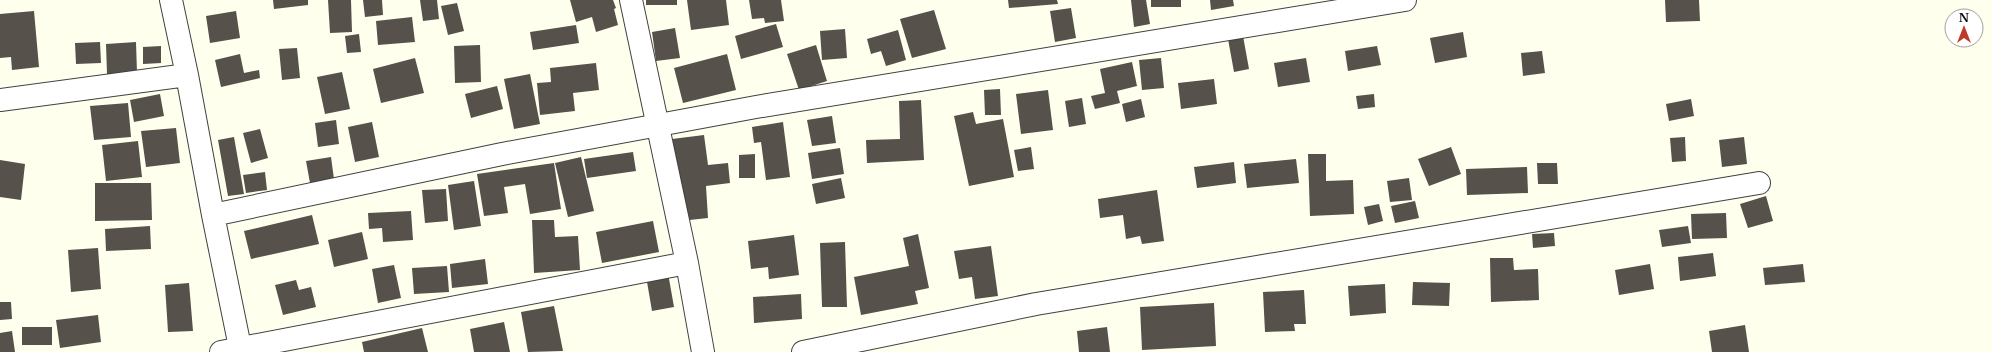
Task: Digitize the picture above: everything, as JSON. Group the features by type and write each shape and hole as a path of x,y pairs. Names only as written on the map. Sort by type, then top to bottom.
{"street":[{"path":"171,0 188,75 213,215 234,351 687,263"},
{"path":"631,0 656,127 687,263 703,352"},
{"path":"213,215 502,154 608,134 656,127 756,107 1405,0"},
{"path":"0,100 188,75"},
{"path":"804,352 1036,304 1442,234 1759,183"}],"building":[{"path":"273,0 308,0 308,5 274,9"},
{"path":"328,0 351,0 352,32 330,33"},
{"path":"363,0 382,0 383,15 365,17"},
{"path":"420,0 437,0 439,19 423,21"},
{"path":"570,0 613,0 616,8 614,9 618,25 596,32 592,17 576,22"},
{"path":"646,0 677,0 677,5 646,5"},
{"path":"687,0 726,0 729,25 691,30"},
{"path":"749,0 781,0 784,21 765,23 764,18 752,19"},
{"path":"1008,0 1057,0 1058,4 1009,8"},
{"path":"1131,0 1146,0 1150,24 1134,27"},
{"path":"1151,0 1181,0 1181,7 1151,7"},
{"path":"1210,0 1233,0 1234,6 1211,10"},
{"path":"1665,0 1699,0 1700,21 1666,22"},
{"path":"457,3 464,31 448,35 441,6"},
{"path":"1071,8 1076,38 1055,42 1050,11"},
{"path":"934,10 946,49 912,58 900,19"},
{"path":"34,11 39,67 12,70 11,57 0,58 0,14"},
{"path":"236,11 240,38 210,43 206,16"},
{"path":"412,17 415,42 378,45 376,21"},
{"path":"776,24 783,47 741,59 735,36"},
{"path":"576,25 579,43 533,50 530,32"},
{"path":"675,28 680,58 656,61 652,32"},
{"path":"845,29 847,58 822,60 820,31"},
{"path":"898,30 906,60 886,66 881,51 871,54 867,39"},
{"path":"1463,32 1467,57 1435,63 1430,38"},
{"path":"359,34 361,52 347,53 345,36"},
{"path":"1243,36 1249,69 1234,72 1228,39"},
{"path":"100,42 101,63 76,64 75,43"},
{"path":"136,42 137,73 107,74 106,44"},
{"path":"480,45 481,82 455,83 454,46"},
{"path":"816,45 827,81 799,90 787,54"},
{"path":"161,46 161,63 143,64 143,47"},
{"path":"1377,46 1381,65 1348,71 1345,51"},
{"path":"297,48 300,78 282,80 279,49"},
{"path":"1542,51 1545,73 1523,76 1521,53"},
{"path":"240,54 244,73 259,70 260,78 221,87 215,60"},
{"path":"727,54 736,90 683,103 674,68"},
{"path":"415,58 424,93 381,103 373,69"},
{"path":"1161,58 1164,88 1142,90 1139,60"},
{"path":"1306,58 1310,82 1278,87 1274,63"},
{"path":"1132,62 1137,86 1117,91 1120,103 1095,109 1091,96 1105,93 1100,69"},
{"path":"596,63 599,90 573,93 575,111 540,115 537,83 551,82 550,68"},
{"path":"342,72 350,109 325,114 317,77"},
{"path":"530,74 540,124 514,129 504,79"},
{"path":"1214,79 1217,104 1181,109 1178,83"},
{"path":"497,86 503,109 471,118 465,94"},
{"path":"1000,89 1001,115 985,115 984,90"},
{"path":"1048,90 1053,130 1021,134 1016,94"},
{"path":"160,94 164,116 134,122 130,100"},
{"path":"1374,94 1375,107 1358,109 1356,96"},
{"path":"1082,98 1086,124 1069,127 1065,101"},
{"path":"1141,99 1145,117 1126,122 1122,104"},
{"path":"1691,99 1694,116 1669,121 1666,104"},
{"path":"921,100 924,160 867,163 866,140 900,139 899,101"},
{"path":"128,103 131,137 94,140 90,106"},
{"path":"973,112 976,124 1003,119 1014,177 969,186 954,116"},
{"path":"832,116 836,143 812,146 807,120"},
{"path":"336,120 339,144 318,147 315,123"},
{"path":"372,122 379,157 355,162 348,127"},
{"path":"783,122 790,177 766,180 761,142 754,143 752,127"},
{"path":"176,128 180,163 146,167 141,131"},
{"path":"260,129 268,158 251,163 243,133"},
{"path":"704,135 708,165 728,163 730,183 706,186 708,218 680,221 672,139"},
{"path":"234,137 244,194 228,196 218,140"},
{"path":"1685,137 1686,161 1672,162 1670,138"},
{"path":"1744,137 1747,164 1722,167 1719,140"},
{"path":"138,141 142,177 106,181 102,145"},
{"path":"1031,147 1034,169 1018,171 1014,150"},
{"path":"1451,147 1461,174 1429,186 1418,159"},
{"path":"840,148 844,174 812,179 808,153"},
{"path":"633,152 636,171 587,178 584,159"},
{"path":"755,154 755,178 739,178 739,155"},
{"path":"1308,154 1326,154 1326,181 1353,180 1354,214 1310,216"},
{"path":"331,157 334,179 310,183 306,161"},
{"path":"581,157 594,211 568,217 555,163"},
{"path":"1296,159 1299,183 1247,188 1244,164"},
{"path":"0,160 25,164 21,200 0,197"},
{"path":"1234,162 1236,183 1197,188 1194,167"},
{"path":"554,163 561,209 530,214 525,184 504,187 508,213 484,216 477,174"},
{"path":"1537,163 1557,163 1558,184 1538,184"},
{"path":"1527,167 1528,193 1467,195 1466,169"},
{"path":"265,172 267,190 246,193 243,175"},
{"path":"841,178 845,198 816,204 812,184"},
{"path":"1409,178 1412,200 1390,202 1387,181"},
{"path":"474,181 481,226 454,230 448,185"},
{"path":"95,183 151,183 152,220 95,221"},
{"path":"446,189 448,221 425,223 422,190"},
{"path":"1157,190 1164,241 1142,244 1140,236 1126,239 1123,215 1100,218 1098,199"},
{"path":"1766,196 1773,221 1748,228 1740,204"},
{"path":"1415,201 1419,218 1395,223 1391,206"},
{"path":"1379,204 1383,221 1368,225 1364,207"},
{"path":"411,211 413,240 383,242 382,228 369,229 368,213"},
{"path":"1726,213 1727,238 1692,239 1691,214"},
{"path":"312,215 319,244 251,259 244,231"},
{"path":"532,220 554,220 555,237 578,236 580,270 534,273"},
{"path":"653,221 659,252 602,263 596,232"},
{"path":"150,226 151,249 106,251 105,229"},
{"path":"1688,226 1691,243 1662,247 1659,230"},
{"path":"362,232 368,259 334,267 328,240"},
{"path":"1554,233 1555,246 1533,248 1532,234"},
{"path":"918,234 929,288 915,291 918,304 861,315 854,277 909,266 903,238"},
{"path":"794,235 799,275 769,279 768,267 751,269 748,241"},
{"path":"845,242 847,307 822,307 820,243"},
{"path":"991,246 998,296 975,299 972,277 959,279 954,251"},
{"path":"98,248 101,289 71,292 68,250"},
{"path":"1713,253 1716,276 1680,281 1678,257"},
{"path":"1490,258 1513,258 1514,270 1538,269 1539,300 1491,302"},
{"path":"485,259 488,284 452,288 450,264"},
{"path":"1650,264 1654,289 1619,295 1615,270"},
{"path":"1803,264 1805,282 1765,285 1763,268"},
{"path":"394,265 401,298 378,303 372,269"},
{"path":"447,266 449,292 414,294 412,268"},
{"path":"668,273 674,307 652,311 646,276"},
{"path":"296,280 299,290 311,287 316,307 283,315 275,285"},
{"path":"1413,282 1450,283 1449,306 1412,305"},
{"path":"189,283 193,331 168,332 165,285"},
{"path":"1385,284 1386,313 1350,316 1348,286"},
{"path":"1304,290 1306,324 1294,324 1295,331 1265,332 1263,292"},
{"path":"801,294 802,319 754,323 753,297"},
{"path":"0,302 11,302 12,319 0,320"},
{"path":"1214,303 1216,346 1142,350 1140,307"},
{"path":"554,306 563,351 528,352 521,312"},
{"path":"98,315 101,342 60,348 56,320"},
{"path":"504,322 510,352 474,352 470,329"},
{"path":"1745,325 1749,352 1712,352 1709,331"},
{"path":"22,327 52,327 52,345 22,345"},
{"path":"1107,327 1110,352 1079,352 1077,331"},
{"path":"422,328 428,352 364,352 362,342"},
{"path":"12,331 15,352 0,352 0,333"}]}
